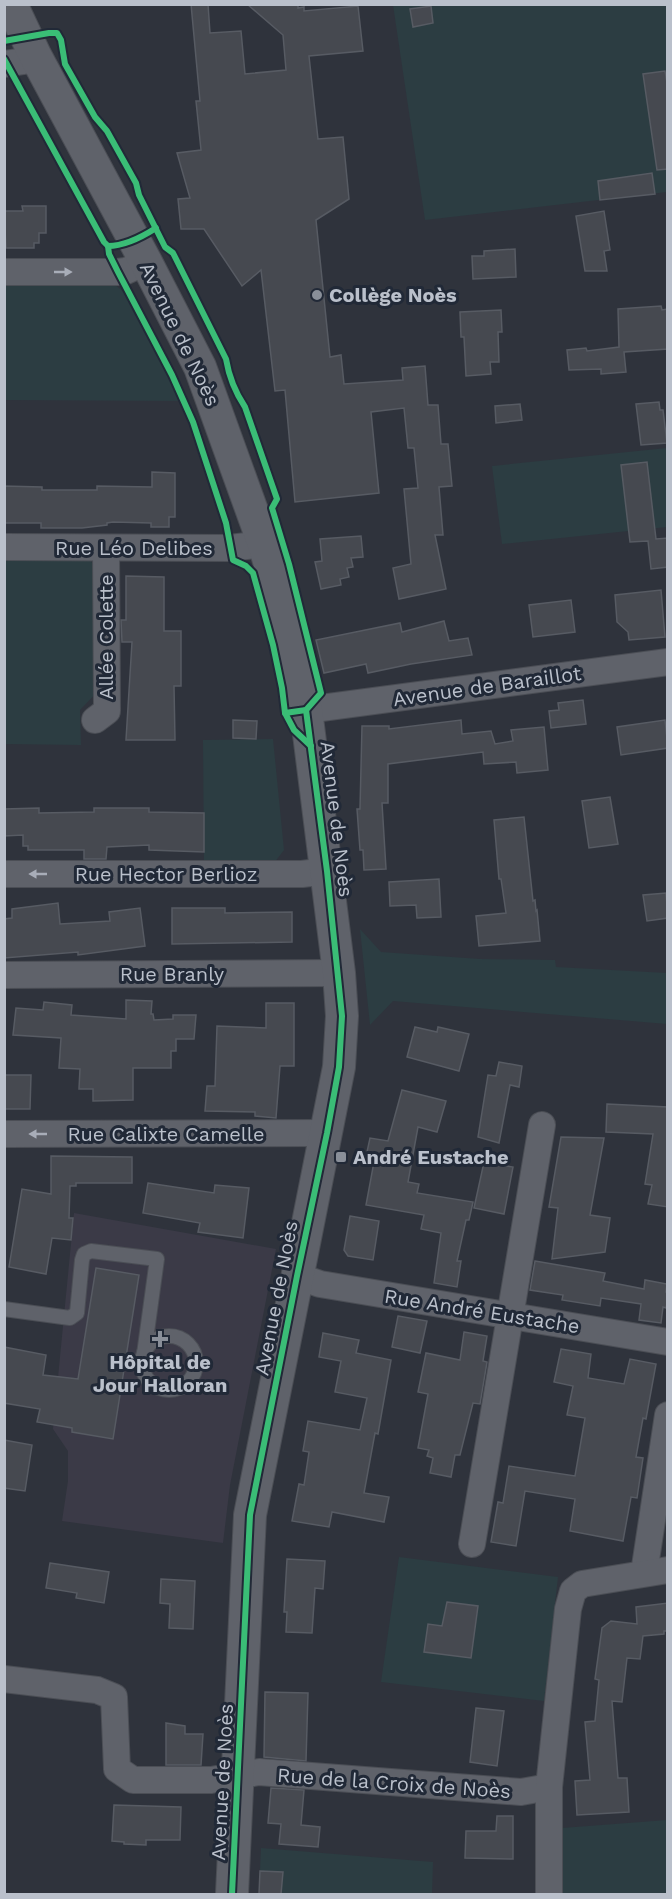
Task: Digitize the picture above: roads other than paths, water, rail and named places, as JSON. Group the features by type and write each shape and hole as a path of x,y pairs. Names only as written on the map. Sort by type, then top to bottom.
{"street":[{"name":"Avenue de Noès","path":"11,4 35,55 200,368 264,544 306,710 339,973 342,1016 339,1067 250,1515 232,1894"},
{"path":"4,64 24,61 35,55"},
{"path":"4,272 118,272 146,262"},
{"name":"Rue Léo Delibes","path":"4,547 230,548 264,544"},
{"name":"Allée Colette","path":"95,720 107,711 106,548"},
{"name":"Avenue de Baraillot","path":"306,710 668,662"},
{"name":"Rue Hector Berlioz","path":"4,874 302,874 327,871"},
{"name":"Rue Branly","path":"4,975 339,973"},
{"path":"472,1544 542,1125"},
{"name":"Rue Calixte Camelle","path":"4,1134 327,1133"},
{"name":"Rue André Eustache","path":"297,1276 320,1284 668,1342"},
{"path":"549,1894 549,1787 566,1620 573,1591 582,1584 656,1572 668,1415"},
{"name":"Rue de la Croix de Noès","path":"4,1679 97,1690 114,1697 117,1769 133,1780 211,1780 259,1772 521,1792 549,1787"}],"lane":[{"path":"4,1309 70,1318 77,1313 84,1254 91,1251 157,1259 144,1354"}],"place":[{"name":"Collège Noès","path":"317,295"},
{"name":"André Eustache","path":"341,1157"},
{"name":"Hôpital de Jour Halloran","path":"160,1339"}]}
